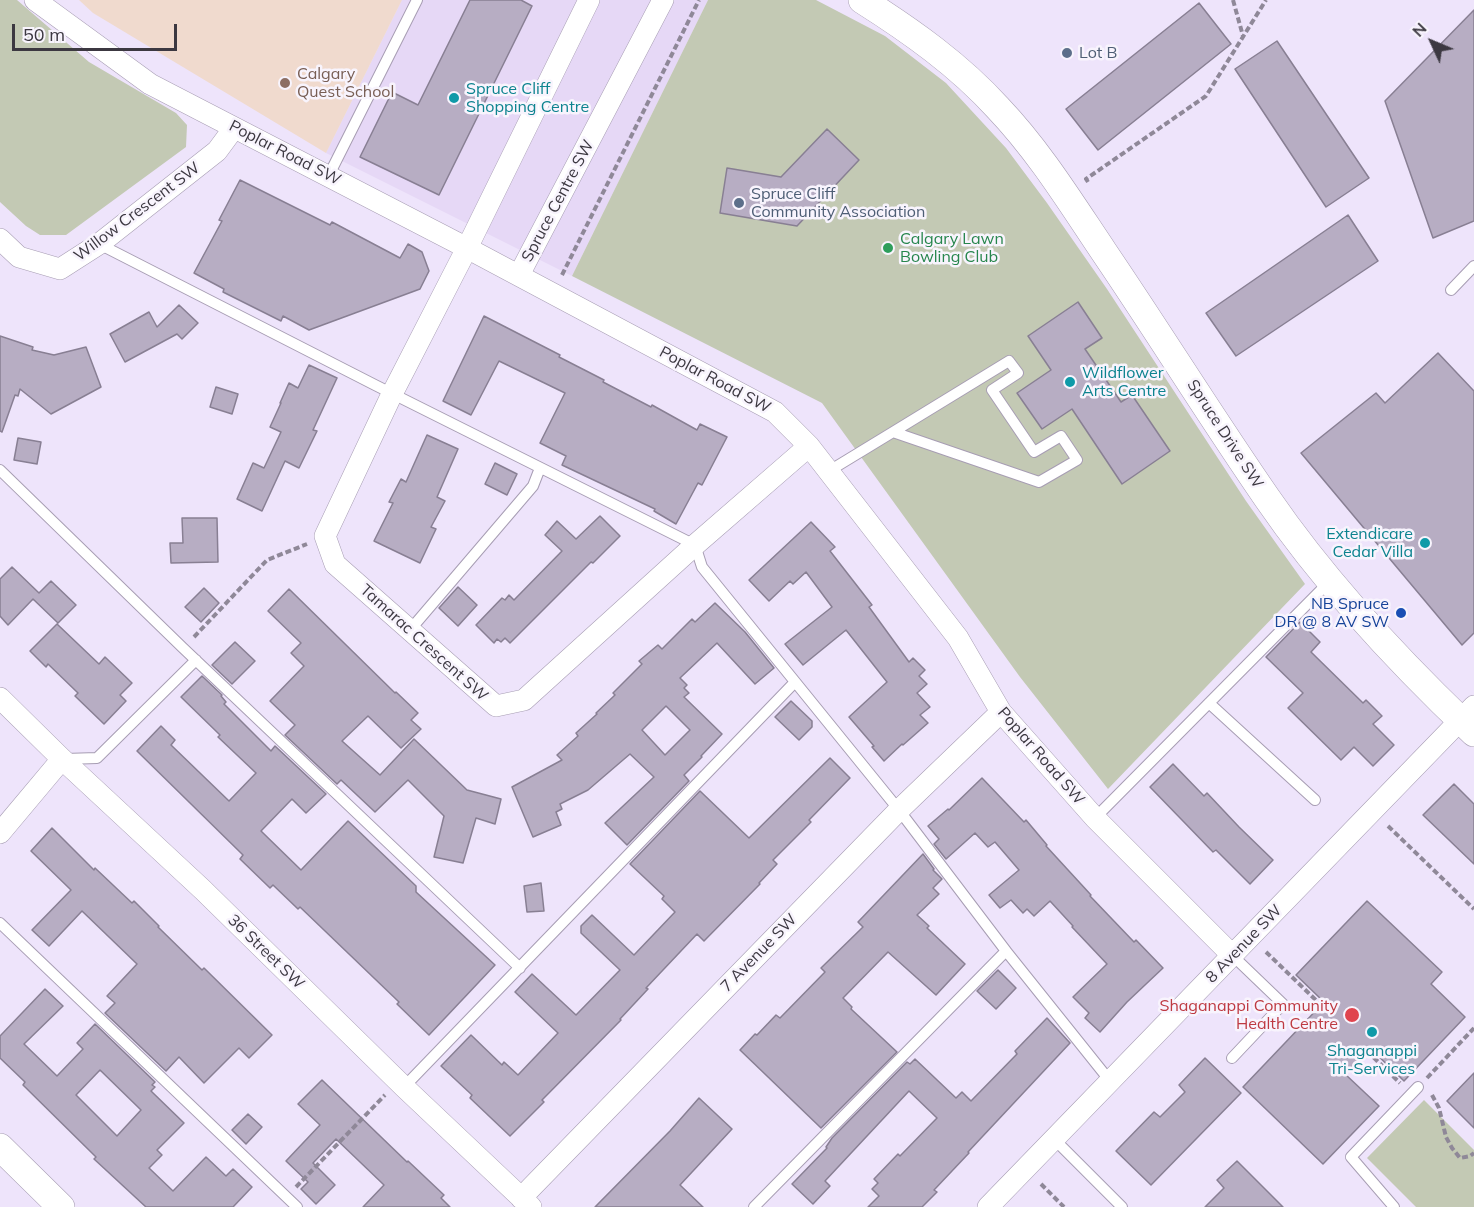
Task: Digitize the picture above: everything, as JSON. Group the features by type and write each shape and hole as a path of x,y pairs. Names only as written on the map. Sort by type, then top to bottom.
{"street":[{"name":"Poplar Road SW","path":"35,0 150,84 329,175 775,412 809,446 958,638 1001,712 1095,818 1232,955"},
{"path":"325,536 392,394 589,0"},
{"name":"Spruce Centre SW","path":"519,275 663,0"},
{"name":"Spruce Drive SW","path":"862,0 942,56 999,108 1037,154 1083,219 1267,499 1329,582 1366,623 1470,720"},
{"name":"Willow Crescent SW","path":"0,239 19,257 60,269 99,244 217,151 234,128"},
{"name":"Tamarac Crescent SW","path":"325,536 335,564 496,706 524,700 694,545 809,446"},
{"name":"36 Street SW","path":"0,698 203,890 396,1089 526,1202"},
{"name":"7 Avenue SW","path":"526,1202 899,810 1001,712"},
{"name":"8 Avenue SW","path":"988,1207 1232,955 1470,720"},
{"path":"0,833 62,759"},
{"path":"0,1147 61,1207"}],"lane":[{"path":"329,175 417,0"},
{"path":"99,244 694,545 702,567 899,810 1006,951 1110,1081"},
{"path":"1451,290 1474,266"},
{"path":"829,471 1009,361 1018,373 992,390 1034,452 1061,436 1077,460 1039,482 894,432"},
{"path":"410,630 533,486 540,468"},
{"path":"0,470 183,648 520,968"},
{"path":"1095,818 1329,582"},
{"path":"62,759 97,758 196,660"},
{"path":"396,1089 520,968 795,682"},
{"path":"1209,703 1314,800"},
{"path":"0,923 297,1207"},
{"path":"754,1207 1006,951"},
{"path":"1232,955 1283,1004 1232,1058"},
{"path":"1394,1207 1351,1157 1418,1087"},
{"path":"1054,1139 1122,1207"}],"path":[{"path":"561,275 699,0"},
{"path":"1233,0 1243,37"},
{"path":"1092,188 1086,179 1206,96 1266,0"},
{"path":"183,648 267,560 325,536"},
{"path":"1388,826 1474,909"},
{"path":"1266,952 1321,1005"},
{"path":"1474,1028 1418,1087 1432,1095 1439,1108 1446,1137 1460,1158 1474,1153"},
{"path":"1367,1051 1399,1083 1405,1085"},
{"path":"293,1191 396,1089"},
{"path":"1041,1184 1064,1207"}],"shaded area":[{"name":"Calgary Quest School","path":"79,0 402,0 326,153 93,13"},
{"path":"402,0 708,0 572,276 326,153"}],"green space":[{"path":"0,0 17,0 89,62 176,113 187,125 186,147 66,235 40,235 26,226 0,202"},
{"path":"708,0 816,0 885,36 946,83 1006,148 1047,203 1107,289 1246,501 1305,584 1108,789 1020,677 822,403 572,276"},
{"path":"1424,1100 1474,1150 1474,1207 1416,1207 1367,1158"}],"building":[{"name":"Spruce Cliff Shopping Centre","path":"470,0 521,0 532,6 439,195 360,157 392,92 418,105"},
{"path":"1199,3 1231,44 1098,150 1066,109"},
{"path":"1474,10 1474,221 1433,238 1385,101"},
{"path":"1277,41 1369,178 1326,207 1235,69"},
{"path":"827,129 859,160 797,226 720,213 727,168 781,177"},
{"path":"240,180 330,225 332,222 400,258 408,244 422,252 429,271 420,289 309,330 283,316 281,321 223,292 224,289 194,273 222,221 219,220"},
{"path":"1348,215 1378,261 1236,356 1206,313"},
{"name":"Wildflower Arts Centre","path":"1078,302 1102,338 1085,349 1121,402 1132,395 1170,451 1122,484 1072,409 1042,429 1017,393 1051,370 1028,336"},
{"path":"179,305 198,323 182,339 177,334 125,362 110,334 149,312 157,327"},
{"path":"484,316 560,355 559,357 604,380 603,382 651,407 652,405 697,430 700,424 727,437 702,485 698,483 676,524 654,511 655,509 562,465 566,456 540,443 565,393 499,361 471,415 443,401"},
{"path":"0,336 33,347 32,350 54,355 86,347 101,387 51,414 20,389 18,396 15,395 2,432 0,431"},
{"name":"Extendicare Cedar Villa","path":"1438,353 1474,391 1474,633 1462,645 1301,453 1376,393 1385,403"},
{"path":"309,365 337,378 313,430 317,431 299,468 285,461 262,511 237,499 253,463 264,468 281,432 270,427 280,403 289,383 298,388"},
{"path":"216,387 238,394 232,414 210,407"},
{"path":"427,435 458,449 437,497 445,501 431,527 436,529 420,563 374,541 393,503 389,502 401,479 406,482"},
{"path":"18,438 41,442 37,464 14,460"},
{"path":"495,463 517,474 507,495 485,484"},
{"path":"600,516 620,536 510,643 505,638 501,642 497,639 494,643 476,625 502,598 505,600 509,595 514,600 562,551 545,535 557,521 576,539"},
{"path":"182,518 217,518 218,562 171,563 170,543 183,543"},
{"path":"811,522 835,547 830,551 872,605 869,607 909,662 913,658 925,670 919,676 927,684 917,693 930,707 920,715 928,723 884,761 849,717 887,682 846,630 803,665 785,644 832,607 806,572 793,584 790,581 769,601 749,580"},
{"path":"12,567 39,593 51,581 76,605 58,623 33,599 8,625 0,616 0,579"},
{"path":"458,587 477,605 458,626 439,608"},
{"path":"204,588 219,603 201,622 185,607"},
{"path":"289,589 418,713 411,720 421,729 401,748 368,716 342,741 380,775 414,739 467,790 501,799 495,824 476,818 463,863 434,857 444,816 408,780 375,812 341,780 337,784 285,735 295,725 270,701 304,666 291,653 301,643 268,611"},
{"path":"715,603 745,632 774,668 755,684 717,643 680,678 687,685 684,688 689,693 684,697 722,734 684,775 689,781 627,845 605,823 654,777 630,754 588,790 560,804 562,809 556,812 561,825 533,837 512,787 562,760 557,755 578,736 576,733 615,695 613,693 642,664 639,661 658,645 662,649 692,619 695,622","holes":["666,706 690,730 665,755 642,730"]},
{"path":"1300,622 1320,642 1311,652 1363,703 1366,700 1382,716 1373,724 1394,745 1373,766 1354,747 1341,760 1288,708 1303,693 1266,657"},
{"path":"57,624 99,664 105,657 132,683 120,695 126,701 104,724 75,696 78,693 48,664 46,667 30,651"},
{"path":"235,642 255,661 232,684 212,665"},
{"path":"202,676 222,695 226,702 224,704 271,751 275,746 326,794 306,813 292,799 261,831 301,870 348,821 416,886 416,892 495,965 429,1035 397,1004 399,1002 300,907 298,909 273,885 270,888 240,859 243,855 137,751 161,726 175,740 171,745 229,801 256,773 181,697"},
{"path":"791,701 812,721 812,727 799,740 775,717"},
{"path":"830,758 850,778 773,860 777,864 760,884 704,941 697,934 646,988 648,989 621,1020 510,1136 470,1098 472,1095 441,1066 471,1035 502,1065 504,1062 518,1075 558,1033 515,992 532,974 576,1015 620,970 581,933 581,926 592,915 634,955 675,912 662,899 664,896 630,864 700,791 749,838"},
{"path":"1173,764 1204,796 1207,793 1273,860 1250,884 1216,850 1213,852 1150,787"},
{"path":"982,778 1024,822 1026,820 1090,896 1134,942 1136,940 1163,968 1127,1002 1100,1032 1085,1018 1089,1013 1073,997 1107,964 1050,901 1034,916 1027,909 1023,913 1011,900 1000,908 989,895 1019,870 995,842 988,847 975,833 946,859 934,844 939,839 928,826 949,810"},
{"path":"1454,784 1474,804 1474,864 1423,815"},
{"path":"52,828 94,870 95,868 132,903 134,901 202,970 204,968 272,1035 249,1058 239,1048 204,1083 179,1057 166,1071 105,1013 115,1003 107,996 137,964 82,911 49,946 32,930 71,890 31,851"},
{"path":"923,854 942,879 933,888 939,894 917,915 929,926 927,928 965,964 936,995 888,952 843,998 852,1007 851,1009 897,1052 821,1128 740,1050 776,1015 780,1018 825,972 821,968 863,927 858,922"},
{"path":"541,883 544,911 527,912 524,886"},
{"name":"Shaganappi Tri-Services","path":"1367,901 1442,972 1431,984 1465,1017 1404,1081 1370,1048 1345,1074 1379,1106 1323,1164 1243,1087 1324,1002 1296,975"},
{"path":"998,970 1016,988 996,1009 977,991"},
{"path":"45,989 63,1006 24,1044 57,1076 83,1049 77,1043 95,1024 155,1082 152,1085 155,1087 151,1091 184,1123 157,1150 162,1155 149,1168 173,1191 206,1157 226,1176 233,1169 252,1187 233,1207 146,1207 94,1159 96,1157 23,1085 25,1082 0,1058 0,1036","holes":["100,1070 141,1110 117,1136 76,1095"]},
{"path":"1047,1018 1070,1043 968,1152 934,1190 937,1192 922,1207 868,1207 879,1196 872,1189 878,1183 874,1179 937,1118 909,1091 825,1181 830,1186 813,1204 792,1184 827,1148 832,1138 907,1062 910,1064 915,1059 956,1098 962,1092 971,1101 1017,1054 1015,1051"},
{"path":"1205,1058 1241,1093 1151,1185 1116,1151 1154,1112 1160,1117 1185,1092 1179,1085"},
{"path":"1474,1073 1474,1128 1447,1101"},
{"path":"322,1080 444,1195 441,1198 450,1207 363,1207 384,1185 336,1139 313,1163 335,1185 316,1204 301,1189 308,1182 286,1161 320,1125 298,1104"},
{"path":"699,1098 732,1129 680,1185 703,1207 595,1207 670,1131"},
{"path":"248,1114 262,1127 246,1144 232,1130"},
{"path":"1237,1161 1283,1207 1205,1207 1224,1188 1217,1180"}],"place":[{"name":"Lot B","path":"1067,53"},
{"name":"Calgary Quest School","path":"285,83"},
{"name":"Spruce Cliff Shopping Centre","path":"454,98"},
{"name":"Spruce Cliff Community Association","path":"739,203"},
{"name":"Calgary Lawn Bowling Club","path":"888,248"},
{"name":"Wildflower Arts Centre","path":"1070,382"},
{"name":"Extendicare Cedar Villa","path":"1425,543"},
{"name":"NB Spruce DR @ 8 AV SW","path":"1401,613"},
{"name":"Shaganappi Community Health Centre","path":"1352,1015"},
{"name":"Shaganappi Tri-Services","path":"1372,1032"}]}
